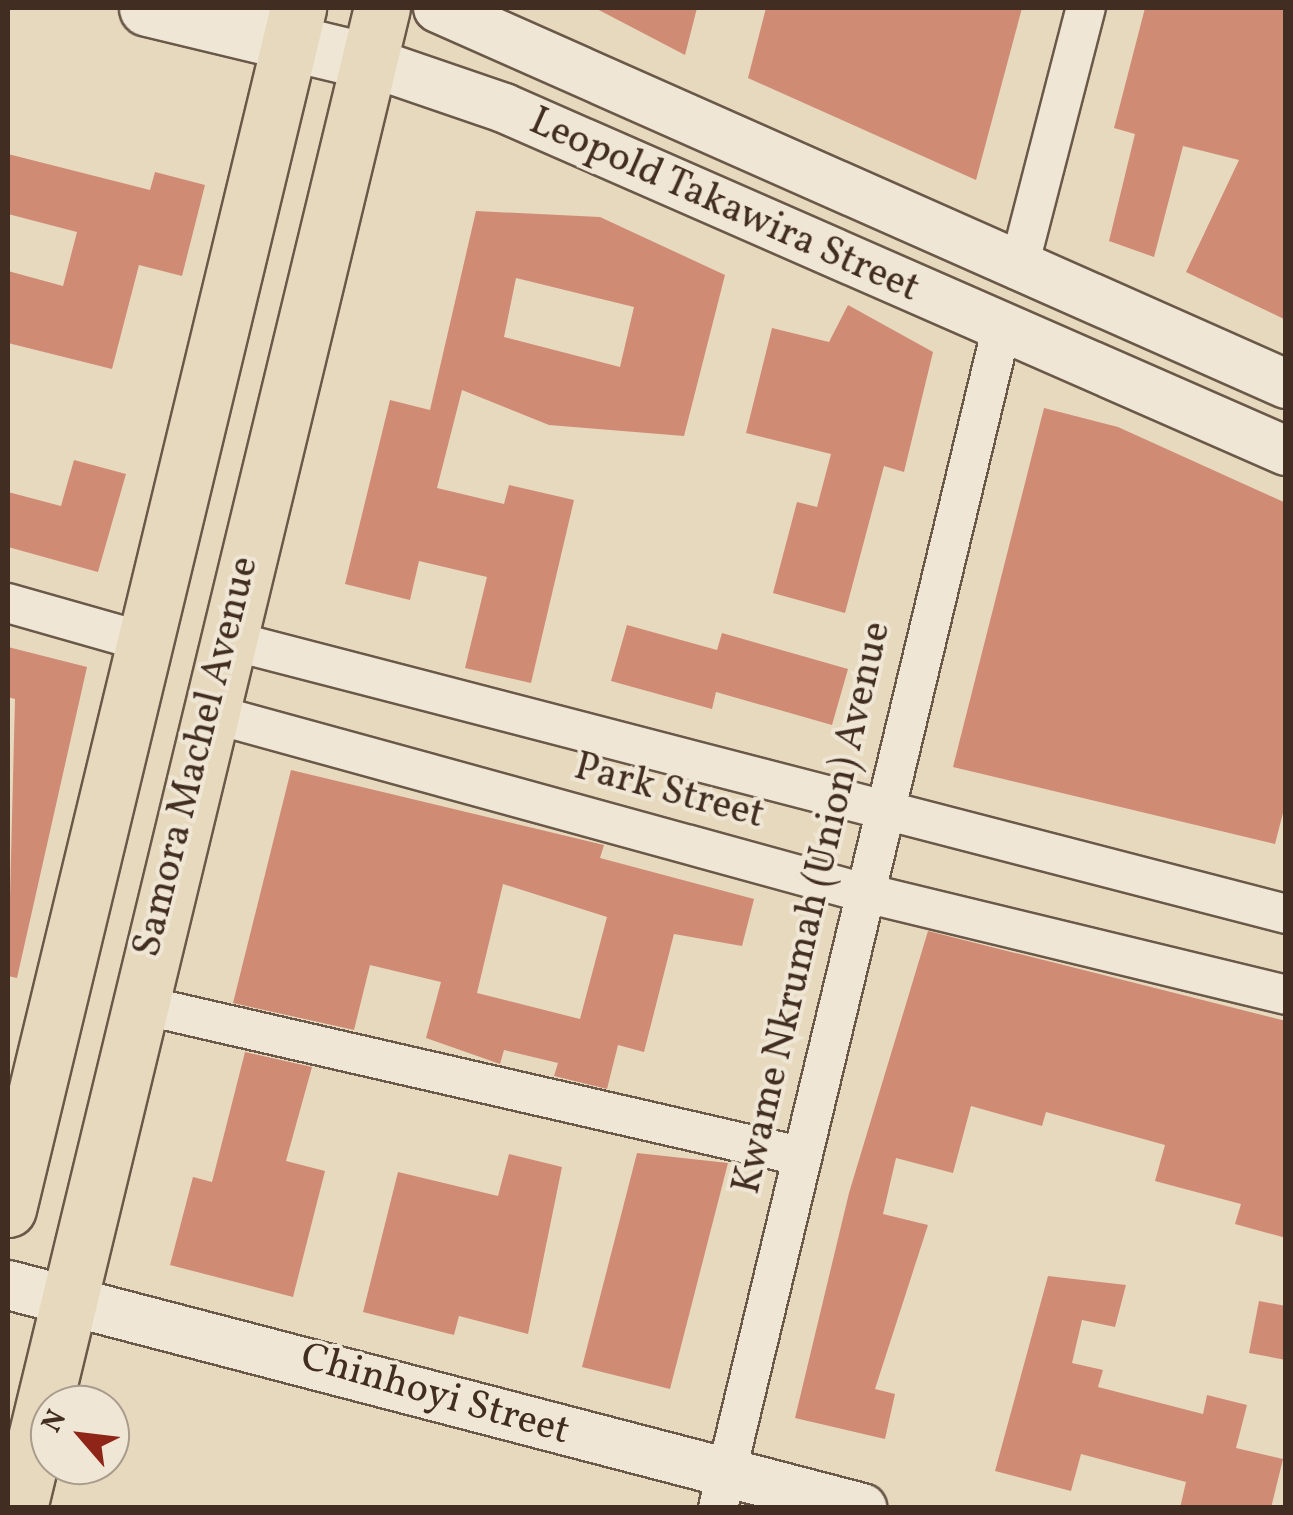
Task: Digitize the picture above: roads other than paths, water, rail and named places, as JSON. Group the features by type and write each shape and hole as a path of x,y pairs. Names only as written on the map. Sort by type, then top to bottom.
{"highway":[{"name":"Samora Machel Avenue","path":"19,1508 206,712 382,8"},
{"name":"Samora Machel Avenue","path":"8,1209 294,25"}],"main road":[{"name":"Leopold Takawira Street","path":"147,8 294,25 368,62"}],"street":[{"name":"Leopold Takawira Street","path":"438,8 1018,270 1286,384"},
{"path":"1018,270 1086,8"},
{"name":"Leopold Takawira Street","path":"368,62 522,116 1001,330 1286,451"},
{"name":"Kwame Nkrumah (Union) Avenue","path":"722,1492 879,812 1001,330"},
{"path":"8,603 144,642"},
{"name":"Park Street","path":"225,639 879,812 1286,914"},
{"name":"Park Street","path":"206,712 861,892 1286,995"},
{"path":"138,1004 800,1156"},
{"name":"Chinhoyi Street","path":"8,1285 722,1492 862,1508"}]}
